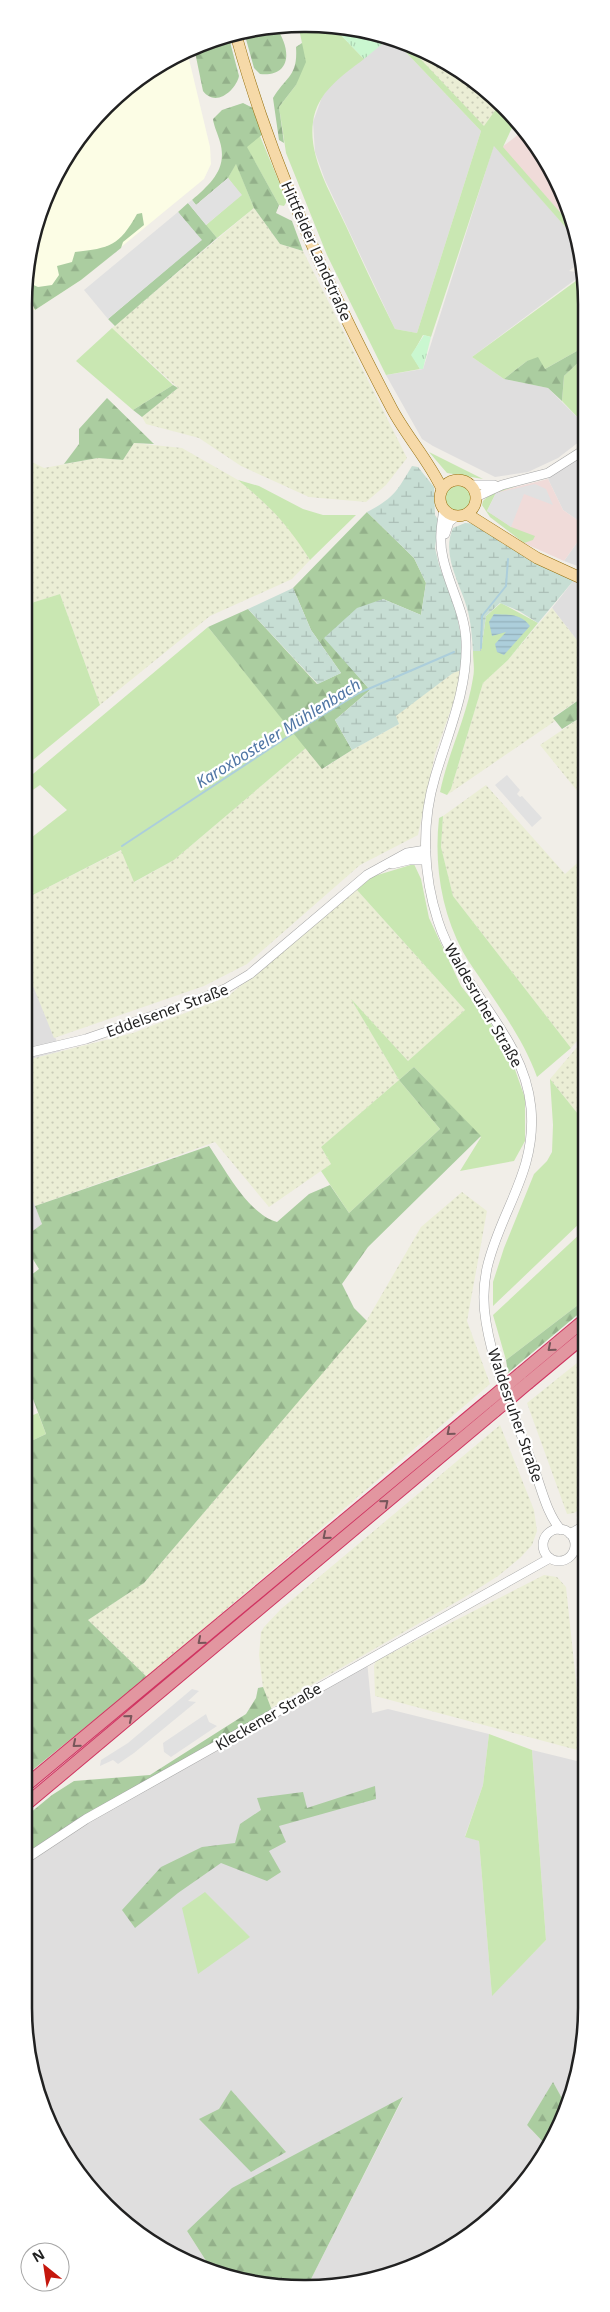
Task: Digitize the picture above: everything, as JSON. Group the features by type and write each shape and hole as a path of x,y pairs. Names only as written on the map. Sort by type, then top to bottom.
{"highway":[{"path":"524,1379 578,1326"},
{"path":"32,1780 524,1379 578,1341"},
{"path":"32,1799 268,1602 491,1406"},
{"path":"248,1629 268,1602"},
{"path":"38,1794 75,1776"}],"main road":[{"name":"Hittfelder Landstraße","path":"238,41 262,117 312,249 393,410 422,456 447,485"},
{"path":"473,506 455,516 444,510 440,500 447,485 462,480 471,485 473,506 503,538 537,558 578,577"}],"street":[{"path":"471,485 502,484 548,473 578,454"},
{"path":"473,506 502,484"},
{"name":"Waldesruher Straße","path":"444,510 440,537 442,556 463,623 466,641 460,698 430,798 426,860 433,905 447,943 462,971 513,1048 528,1088 532,1127 528,1158 521,1182 492,1252 484,1283 484,1307 495,1358 548,1506 556,1524 565,1532"},
{"name":"Waldesruher Straße","path":"442,556 446,527 455,516"},
{"name":"Eddelsener Straße","path":"32,1052 82,1040 120,1028 193,1002 231,986 250,974 351,886 407,853 426,850"},
{"name":"Eddelsener Straße","path":"387,865 409,860 426,860"},
{"name":"Waldesruher Straße","path":"548,1506 550,1532"},
{"path":"578,1528 565,1532 550,1532 544,1540 544,1549 550,1558 561,1561 569,1558 574,1552 575,1544 578,1540"},
{"path":"565,1532 575,1544"},
{"name":"Kleckener Straße","path":"514,1578 544,1549"},
{"name":"Kleckener Straße","path":"32,1855 86,1819 550,1558"}],"shaded area":[{"path":"382,44 393,47 405,52 481,131 417,333 395,329 325,180 315,152 313,122 322,97 332,83"},
{"path":"419,58 456,78 496,110 484,127"},
{"path":"189,59 210,147 211,164 204,179 81,280 32,310 33,287 42,234 53,201 78,154 100,125 125,100 154,78"},
{"path":"518,135 541,169 562,215 502,147"},
{"path":"494,145 566,228 575,267 569,271 575,272 576,279 472,357 504,379 548,388 578,418 578,443 558,458 528,472 495,477 422,439 386,375 423,369"},
{"path":"228,178 242,195 206,225 188,203 192,200 196,205"},
{"path":"254,208 280,244 303,251 407,458 386,485 366,502 309,497 241,466 199,438 146,424 142,417 178,388 112,328"},
{"path":"178,212 202,240 108,319 84,290"},
{"path":"134,443 182,448 238,480 265,501 290,528 310,560 292,579 210,616 100,705 60,594 32,603 32,462 44,468 98,458 123,460"},
{"path":"578,458 578,520 563,510 548,479 551,474"},
{"path":"548,479 563,510 578,520 578,541 564,561 524,543 490,517 496,492"},
{"path":"535,484 546,489 553,505 524,494 511,527 487,511 496,493"},
{"path":"578,541 578,566 564,561"},
{"path":"574,580 578,581 578,642 552,608"},
{"path":"552,608 578,642 578,700 553,717 555,721 447,795 451,789 483,683 508,660"},
{"path":"461,670 455,698 435,754 418,835 360,865 247,964 204,986 54,1038 32,983 32,895 122,850 135,882 174,860 306,748 323,769 352,750 399,724 395,716 453,673"},
{"path":"578,719 578,792 540,745"},
{"path":"507,775 520,790 517,794 520,797 522,796 542,818 532,827 495,785"},
{"path":"486,785 565,874 578,862 578,1040 571,1048 453,896 441,847 443,816"},
{"path":"357,890 465,1010 408,1061 353,1002 399,1080 321,1147 331,1164 269,1207 215,1142 35,1206 32,1198 32,1059 133,1033 227,997"},
{"path":"32,983 61,1051 32,1059"},
{"path":"578,1046 578,1114 550,1079"},
{"path":"462,1192 487,1211 467,1321 490,1384 147,1677 88,1620 144,1583 367,1320 421,1227"},
{"path":"32,1198 42,1224 32,1232"},
{"path":"578,1362 578,1510 574,1513 567,1514 527,1403"},
{"path":"500,1425 534,1510 537,1531 532,1545 520,1558 498,1576 465,1597 271,1708 263,1687 259,1655 261,1632 264,1627 281,1609"},
{"path":"544,1575 557,1577 566,1587 578,1701 578,1750 375,1696 374,1666 376,1661"},
{"path":"367,1661 372,1713 388,1709 489,1734 483,1785 465,1836 479,1841 492,1995 546,1940 532,1750 578,1761 578,2007 575,2043 562,2098 553,2083 527,2125 542,2141 510,2187 485,2212 456,2234 409,2259 358,2274 311,2280 403,2098 187,2231 206,2261 154,2234 125,2212 89,2173 61,2128 42,2078 33,2025 32,1855 87,1819"},
{"path":"192,1689 199,1691 188,1701 196,1702 118,1764 113,1760 100,1766 101,1760 128,1743"},
{"path":"206,1714 209,1722 217,1726 171,1757 164,1752 163,1743"}],"green space":[{"path":"300,32 341,35 364,59 339,78 325,93 315,111 312,135 322,176 395,329 417,333 481,131 405,52 419,58 484,126 496,110 498,112 512,128 503,147 563,217 566,228 494,146 431,337 423,335 412,355 420,369 386,375 327,255 286,153 279,107 296,85 302,43"},
{"path":"280,34 286,53 286,60 283,66 278,71 270,74 260,74 254,68 246,39"},
{"path":"341,35 382,44 364,59"},
{"path":"230,43 239,76 234,87 225,95 214,98 208,96 203,91 196,55"},
{"path":"302,43 306,62 296,85 279,107 284,143 279,140 273,98 293,71 296,47"},
{"path":"243,103 253,108 263,134 247,147 279,205 276,213 292,221 303,251 280,244 254,208 236,164 228,178 196,205 192,200 211,182 222,160 220,142 213,119 222,110"},
{"path":"260,136 287,201 284,206 279,205 246,146"},
{"path":"236,163 254,208 217,238 206,225 241,195 228,178"},
{"path":"188,203 217,238 115,326 108,319 201,240 178,212"},
{"path":"142,213 144,225 123,242 121,248 81,280 35,310 32,304 33,285 38,287 52,285 59,275 57,266 72,262 75,252 97,249 112,244 125,233 137,214"},
{"path":"576,281 578,350 545,369 527,361 504,379 472,357"},
{"path":"112,328 173,385 133,410 76,361"},
{"path":"424,335 431,337 423,369 420,369 411,355"},
{"path":"578,350 578,363 564,376 562,401 548,388 504,379 527,361 538,357 545,369"},
{"path":"578,363 578,418 562,401 564,376"},
{"path":"173,385 178,388 142,417 133,410"},
{"path":"107,398 154,444 134,443 123,460 98,458 64,464 79,444 79,429"},
{"path":"429,452 483,479 447,473"},
{"path":"412,466 418,467 434,487 435,515 439,521 435,548 456,612 463,646 461,670 453,673 396,716 399,724 352,750 335,720 370,690 324,638 357,608 383,599 421,615 426,583 414,558 367,512 394,493"},
{"path":"238,480 259,486 303,509 323,515 356,515 310,560 278,517"},
{"path":"458,486 467,490 471,499 467,508 458,512 449,508 445,499 449,490"},
{"path":"517,486 496,493 487,511 511,527 535,536 533,540 524,543 490,517 482,505 483,501 490,495 499,491"},
{"path":"367,512 414,558 426,583 421,615 383,599 325,638 370,690 335,720 352,750 322,769 208,627 248,609 317,684 341,673 311,630 293,588"},
{"path":"465,523 477,524 503,544 574,580 538,623 519,611 500,603 486,616 481,651 473,651 468,613 450,559 449,548 453,528"},
{"path":"293,588 311,630 341,673 318,684 248,609"},
{"path":"60,594 100,705 32,761 32,603"},
{"path":"501,603 538,623 508,660 483,683 451,789 447,795 440,792 470,692 474,671 473,651 481,651 486,616"},
{"path":"208,627 306,748 174,860 134,882 121,850 32,895 32,837 67,810 40,785 32,791 32,775"},
{"path":"578,700 578,719 562,729 553,718"},
{"path":"443,816 441,847 453,896 571,1048 537,1077 514,1029 463,952 449,920 441,887 438,853 439,818"},
{"path":"414,864 421,879 429,918 461,986 491,1024 513,1064 525,1098 525,1141 514,1161 460,1171 481,1137 414,1067 399,1080 351,999 408,1061 465,1010 357,890 371,877"},
{"path":"414,1067 481,1136 368,1247 342,1284 354,1308 367,1321 144,1583 88,1620 147,1677 32,1770 32,1441 46,1434 32,1396 32,1274 39,1269 32,1258 32,1232 42,1224 35,1206 209,1146 238,1190 247,1201 267,1218 277,1222 309,1194 330,1185 349,1213 440,1129 399,1080"},
{"path":"550,1079 578,1114 578,1225 493,1306 493,1282 504,1248 534,1174 547,1161 552,1152 553,1125"},
{"path":"399,1080 440,1129 349,1213 321,1171 331,1164 321,1147"},
{"path":"578,1236 578,1305 506,1360 493,1315"},
{"path":"578,1305 578,1314 508,1373 506,1360"},
{"path":"38,1413 46,1434 32,1441 32,1416"},
{"path":"263,1687 273,1713 32,1854 32,1811 52,1795 74,1781 150,1775 246,1714 256,1698 258,1688"},
{"path":"489,1734 532,1750 546,1940 492,1996 479,1841 465,1837 483,1785"},
{"path":"375,1786 376,1799 279,1826 286,1842 269,1851 281,1872 267,1881 221,1863 178,1893 135,1928 122,1910 161,1867 202,1847 235,1843 240,1824 261,1810 257,1798 303,1792 307,1808"},
{"path":"205,1892 250,1937 198,1974 182,1908"},
{"path":"553,2082 562,2098 542,2141 527,2125"},
{"path":"231,2090 286,2152 251,2172 199,2119 219,2109"},
{"path":"403,2097 311,2280 287,2279 252,2274 206,2261 187,2231 232,2188"}],"water":[{"path":"494,614 518,617 530,626 504,655 497,652 495,644 506,632 492,636 489,622"}],"waterway":[{"name":"Karoxbosteler Mühlenbach","path":"481,648 482,616 506,586 508,559"},
{"name":"Karoxbosteler Mühlenbach","path":"122,846 295,732 359,693 454,652"}]}
